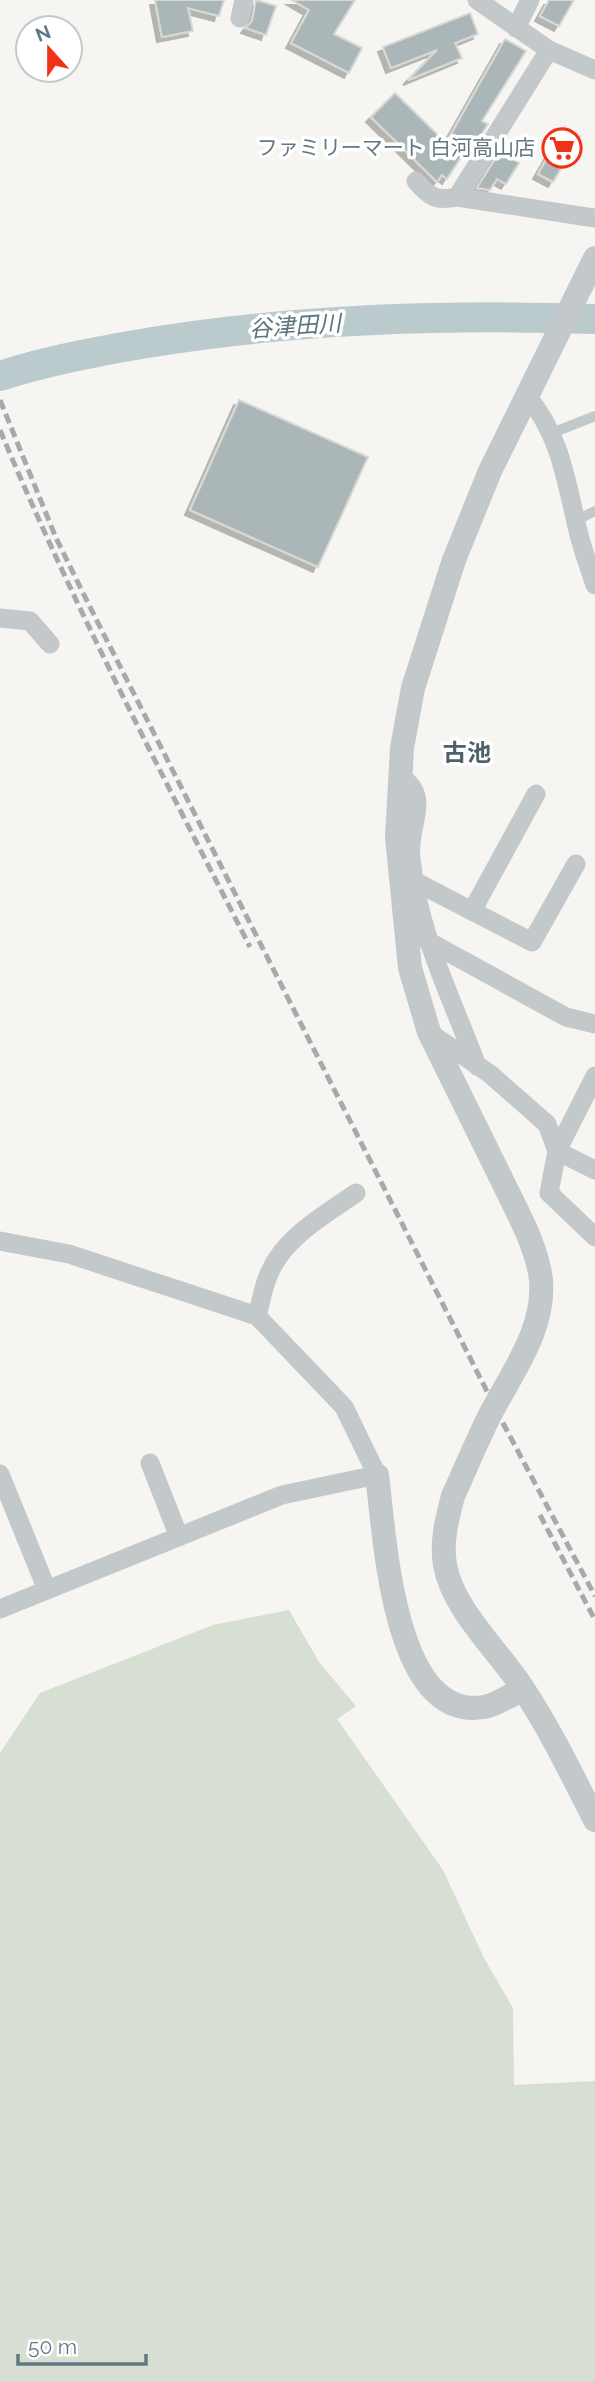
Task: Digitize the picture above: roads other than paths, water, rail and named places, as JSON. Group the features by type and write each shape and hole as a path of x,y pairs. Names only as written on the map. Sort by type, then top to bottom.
{"street":[{"path":"477,0 549,50 595,70"},
{"path":"516,28 530,0"},
{"path":"457,197 549,50"},
{"path":"416,181 429,196 441,200 457,197 595,218"},
{"path":"595,258 490,471 454,560 413,688 400,776 397,838 410,968 429,1032 500,1176 535,1257 541,1278 541,1308 526,1351 490,1414 453,1496 444,1530 445,1567 469,1614 523,1689 595,1820"},
{"path":"530,391 561,451 575,521 591,558 595,585"},
{"path":"0,618 30,621 50,644"},
{"path":"400,776 413,784 419,797 411,843 426,940 477,1066"},
{"path":"472,911 536,794"},
{"path":"416,882 531,942 576,864"},
{"path":"426,940 566,1017 595,1024"},
{"path":"429,1032 477,1066 547,1124 557,1151 595,1170"},
{"path":"595,1076 557,1151 549,1193 595,1237"},
{"path":"257,1316 269,1273 284,1249 307,1228 356,1193"},
{"path":"0,1241 69,1254 257,1316 344,1407 377,1475 396,1604 409,1651 421,1677 454,1704 484,1707 523,1689"},
{"path":"150,1463 179,1537"},
{"path":"0,1474 47,1590"},
{"path":"0,1609 282,1495 377,1475"}],"lane":[{"path":"552,433 595,416"},
{"path":"575,521 595,511"}],"waterway":[{"name":"谷津田川","path":"0,376 48,362 113,349 187,337 303,324 478,317 595,319"}],"railway":[{"path":"0,400 56,538 91,609 504,1425 595,1596"},
{"path":"0,430 89,626 250,947"},
{"path":"540,1515 595,1620"}],"place":[{"name":"ファミリーマート 白河高山店","path":"562,148"}],"district":[{"name":"古池","path":"467,753"}]}
